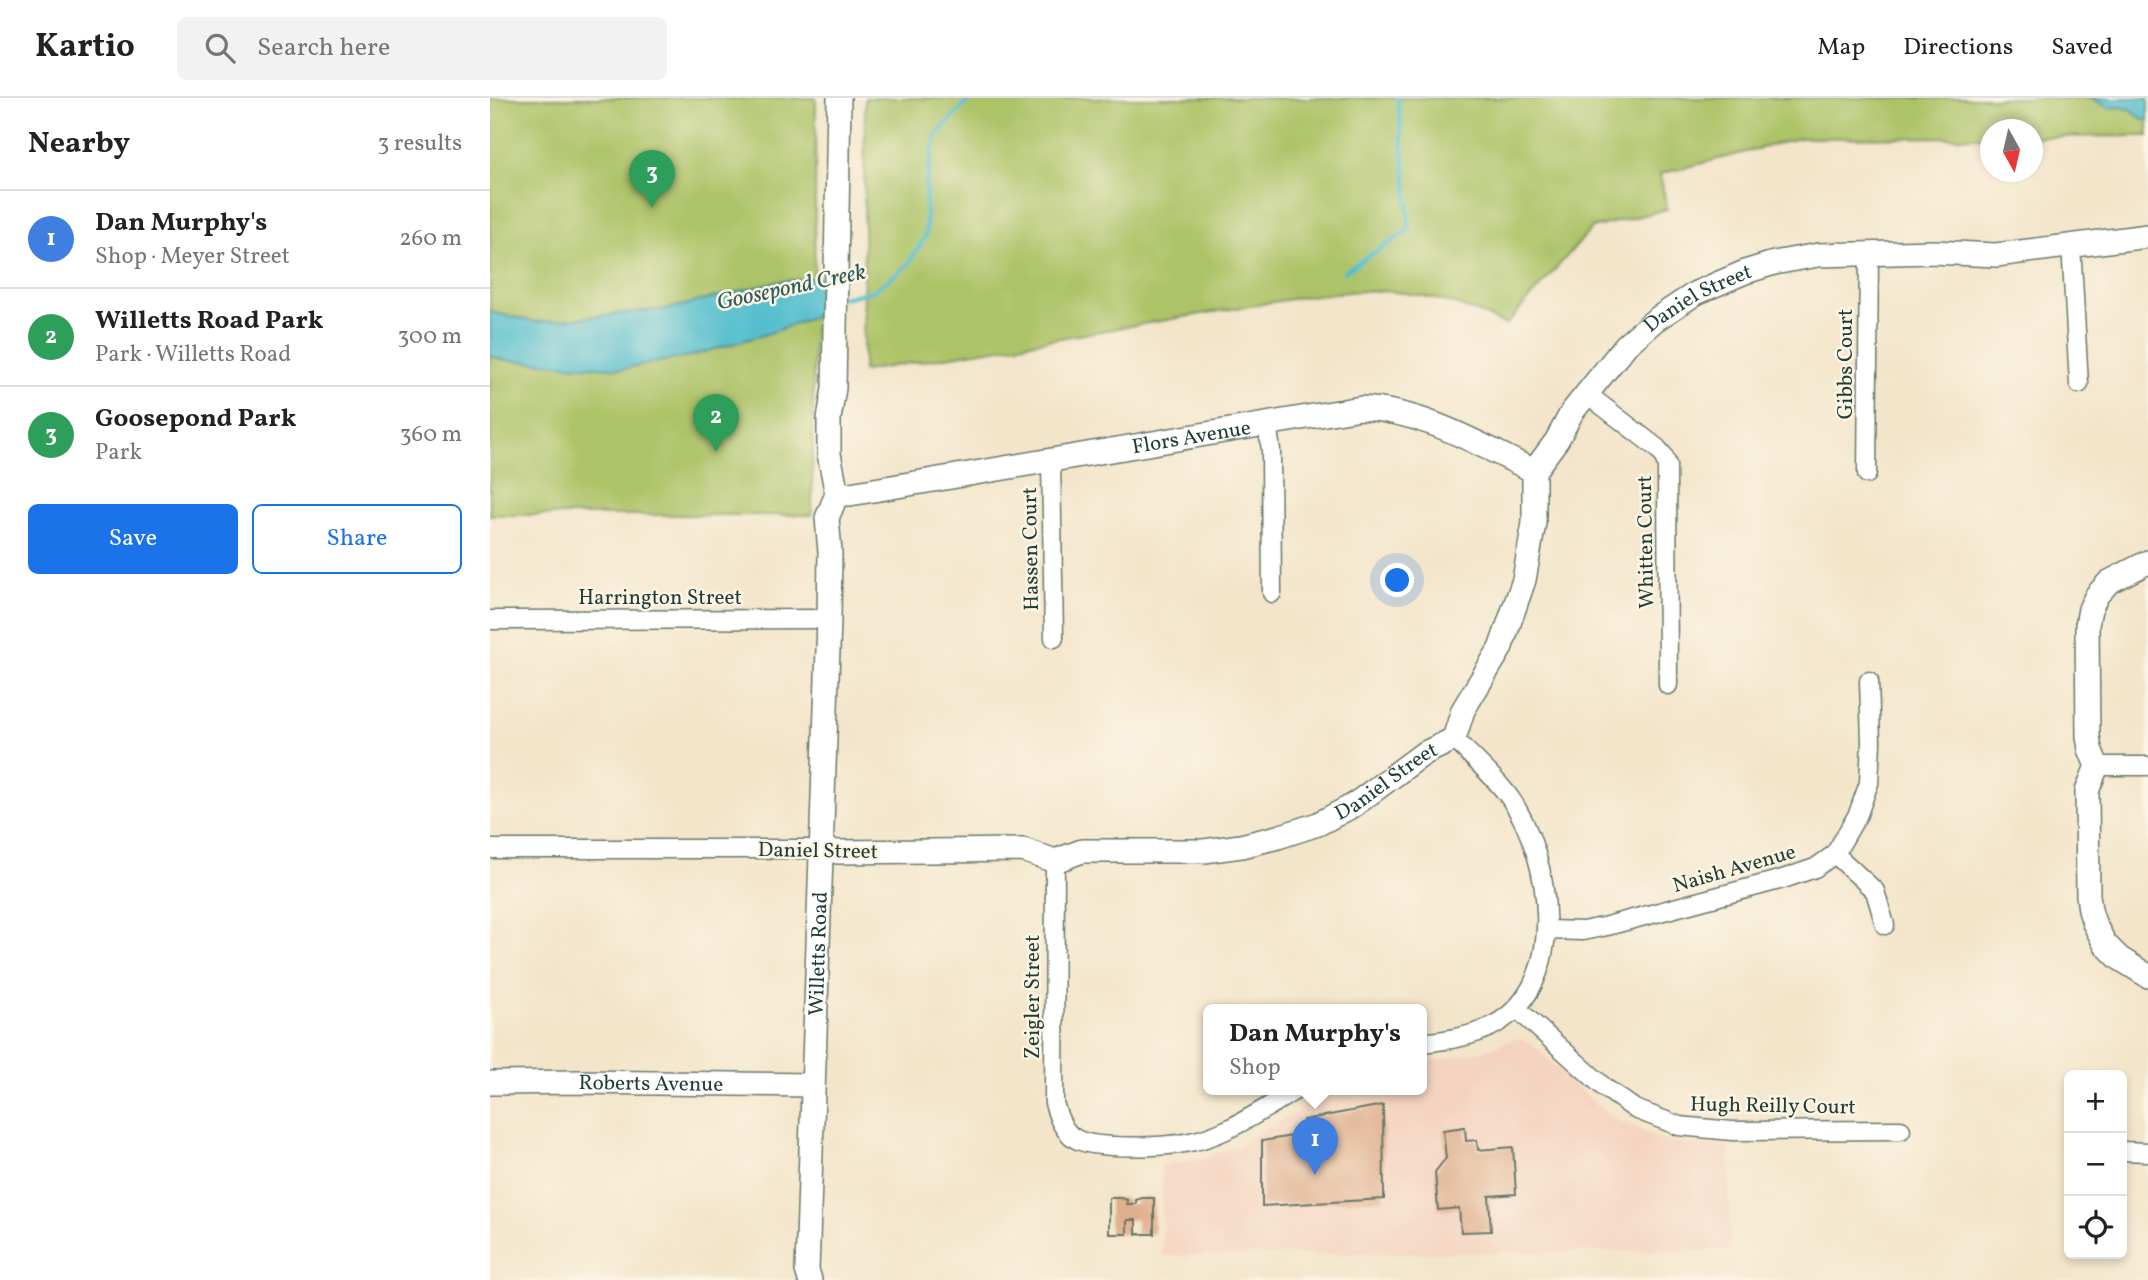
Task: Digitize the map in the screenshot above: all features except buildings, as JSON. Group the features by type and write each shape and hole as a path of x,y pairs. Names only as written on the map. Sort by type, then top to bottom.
{"street":[{"path":"839,98 834,388 843,457 851,484 844,494"},
{"name":"Daniel Street","path":"490,849 822,849 838,852 1023,850 1055,861 1082,851 1204,851 1278,837 1318,824 1353,804 1423,754 1454,740 1463,710 1500,649 1524,580 1534,523 1534,471 1557,440 1572,412 1626,345 1655,320 1696,293 1745,272 1818,254 1933,252 1996,255 2148,236"},
{"path":"2071,244 2079,384"},
{"name":"Gibbs Court","path":"1867,474 1869,254"},
{"name":"Whitten Court","path":"1587,394 1657,448 1667,465 1668,685"},
{"name":"Flors Avenue","path":"844,494 1361,408 1387,410 1417,417 1534,471"},
{"path":"1267,424 1271,450 1272,593"},
{"name":"Hassen Court","path":"1051,460 1054,638"},
{"name":"Willetts Road","path":"809,1275 830,552 844,494"},
{"path":"2148,562 2109,582 2097,595 2090,609 2087,625 2088,736 2096,766 2087,791 2090,910 2105,944 2119,958 2148,976"},
{"name":"Harrington Street","path":"490,620 829,619"},
{"path":"1870,681 1869,783 1857,814 1835,854 1875,891 1885,925"},
{"path":"1427,1042 1465,1037 1495,1025 1516,1008 1536,977 1547,930 1541,876 1524,821 1496,779 1454,740"},
{"path":"2096,766 2148,766"},
{"name":"Naish Avenue","path":"1547,930 1583,931 1607,926 1783,879 1815,868 1835,854"},
{"name":"Zeigler Street","path":"1055,861 1054,1103 1066,1132 1087,1143 1108,1145 1159,1146 1191,1142 1226,1130 1287,1095"},
{"name":"Hugh Reilly Court","path":"1516,1008 1605,1088 1635,1108 1679,1126 1732,1131 1901,1130"},
{"name":"Roberts Avenue","path":"490,1083 813,1085"},
{"path":"2127,1151 2148,1152"}],"shaded area":[{"path":"1519,1038 1531,1043 1590,1099 1616,1119 1660,1139 1709,1146 1729,1145 1730,1250 1162,1256 1162,1165 1194,1161 1234,1148 1326,1095 1427,1095 1427,1062 1484,1051"}],"green space":[{"path":"490,98 816,98 812,515 490,515"},
{"path":"865,98 2148,98 2148,136 2043,137 2043,119 1980,119 1980,137 1800,138 1660,174 1667,209 1592,228 1506,325 1457,305 1422,296 1386,291 1354,292 1309,296 863,371"}],"water":[{"path":"2090,98 2148,98 2148,120 2143,120 2132,110 2109,108"},
{"path":"828,276 829,311 770,333 691,356 621,369 504,360 490,356 490,312 538,322 667,309 776,282"}],"waterway":[{"name":"Goosepond Creek","path":"842,298 873,291 908,265 926,235 926,182 936,135 971,98"},
{"path":"1344,272 1409,230 1398,98"}],"place":[{"name":"Goosepond Park","path":"652,208"},
{"name":"Willetts Road Park","path":"716,452"},
{"name":"Dan Murphy's","path":"1315,1175"}]}
